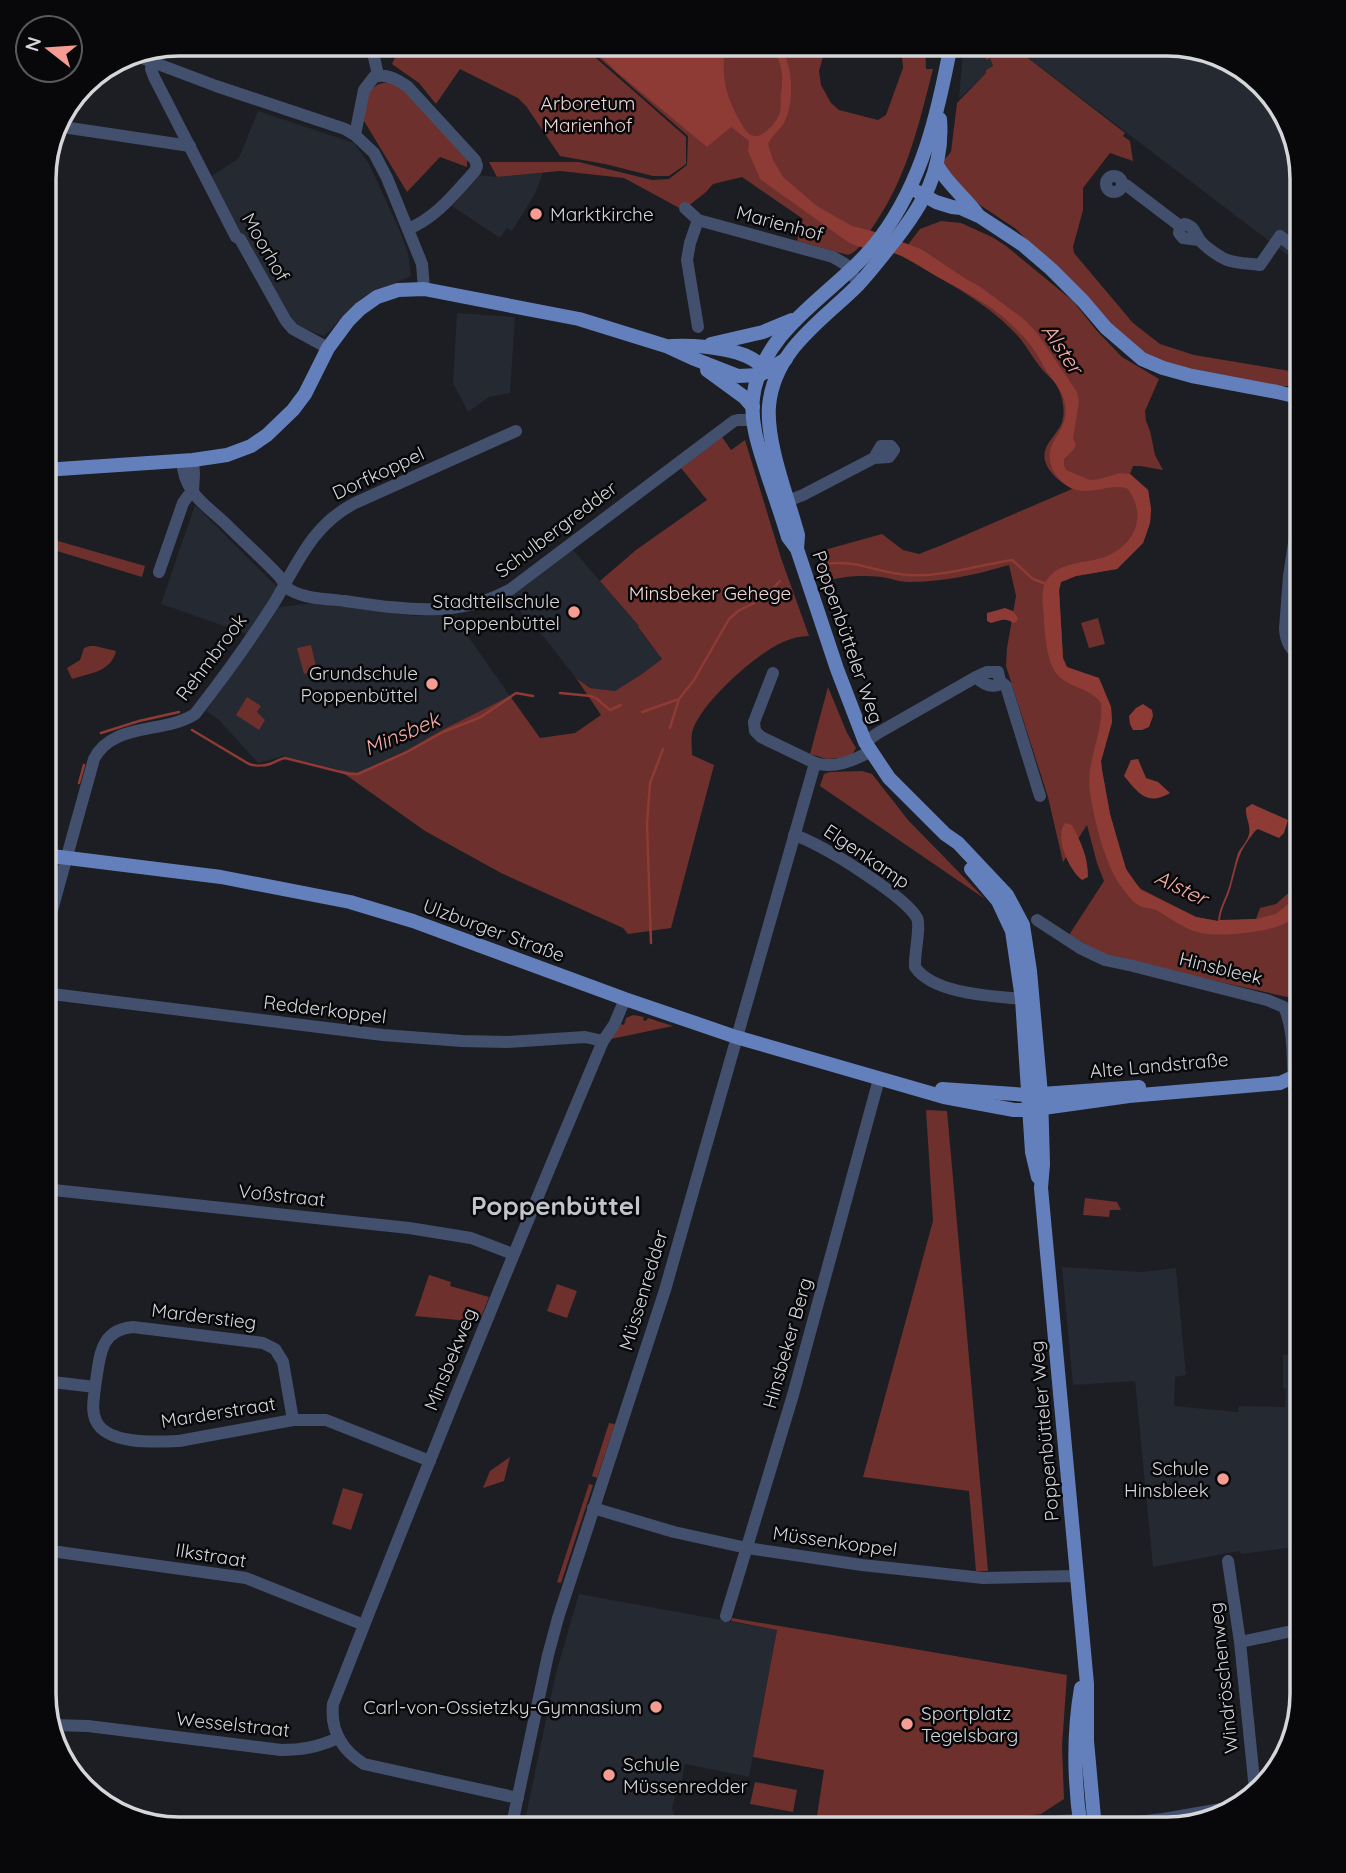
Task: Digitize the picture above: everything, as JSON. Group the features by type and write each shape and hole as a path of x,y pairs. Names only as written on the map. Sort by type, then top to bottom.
{"main road":[{"path":"900,223 931,136 949,56"},
{"path":"875,255 927,192 937,165 941,135 939,105"},
{"path":"937,165 979,216"},
{"path":"912,186 947,196 961,208 979,216 1038,257 1106,328 1142,359 1184,374 1290,395"},
{"name":"Poppenbütteler Weg","path":"875,255 850,271 800,317 771,349 755,390 753,413 758,444 798,535 797,548 836,669 868,747 888,778 945,834 958,843 1007,895 1023,925 1030,971 1035,1102 1033,1164 1041,1188 1088,1705 1088,1817"},
{"name":"Poppenbütteler Weg","path":"783,503 770,434 769,410 772,391 795,345 858,285 875,255"},
{"path":"56,469 188,460 237,452 251,446 293,410 305,394 328,348 348,321 377,297 398,290 424,289 557,314 667,346 738,376 763,371"},
{"path":"667,346 704,345 763,332 800,317"},
{"path":"704,345 751,358 763,371"},
{"path":"692,358 744,397 753,413"},
{"name":"Poppenbütteler Weg","path":"763,371 786,359"},
{"name":"Poppenbütteler Weg","path":"763,371 772,391"},
{"path":"1277,392 1290,389"},
{"name":"Poppenbütteler Weg","path":"945,834 998,901 1012,931 1035,1102"},
{"name":"Ulzburger Straße","path":"56,856 221,877 351,902 413,921 736,1037 879,1079 944,1097 1014,1110 1035,1102"},
{"name":"Alte Landstraße","path":"1035,1102 1280,1083 1290,1079"}],"street":[{"path":"374,56 378,75"},
{"path":"147,60 345,129 355,135 374,153 387,178 422,264 424,289"},
{"name":"Moorhof","path":"147,60 236,237 240,239 286,321 292,329 328,348"},
{"path":"355,135 365,90 369,82 378,75"},
{"path":"378,75 394,79 408,87 475,160 477,166 444,205 422,224 408,229"},
{"path":"67,128 190,146"},
{"path":"1122,184 1180,226 1189,225 1199,240 1227,260 1260,265 1278,240"},
{"name":"Marienhof","path":"685,208 698,220 827,255 845,264 858,285"},
{"path":"698,220 687,260 698,327"},
{"path":"1278,240 1290,247"},
{"path":"1278,240 1290,252"},
{"name":"Schulbergredder","path":"188,460 185,482 290,591 399,609 442,609 492,599 511,589 734,421 753,413"},
{"name":"Dorfkoppel","path":"285,583 296,562 324,525 343,509 516,431"},
{"path":"783,503 874,458"},
{"path":"159,572 183,503 193,492"},
{"path":"1290,569 1285,629 1290,647"},
{"name":"Rehmbrook","path":"56,898 94,759 99,750 107,742 119,737 183,720 195,714 238,657 285,583"},
{"path":"773,673 754,722 755,731 761,737 823,766 838,765 855,759 878,733 976,677 982,683 994,687 1000,681 1006,686 1040,796"},
{"name":"Müssenredder","path":"514,1817 552,1643 567,1589 665,1290 815,763"},
{"name":"Elgenkamp","path":"794,835 811,841 864,874 897,897 915,916 918,924 915,967 925,978 943,986 981,995 1021,999"},
{"name":"Hinsbleek","path":"1037,920 1080,948 1105,960 1282,1005 1290,1031"},
{"name":"Redderkoppel","path":"56,994 383,1035 507,1042 585,1037 603,1041"},
{"name":"Minsbekweg","path":"338,1738 332,1721 333,1704 513,1254 603,1041 614,1025 625,999"},
{"name":"Hinsbeker Berg","path":"726,1616 793,1395 879,1079"},
{"name":"Voßstraat","path":"56,1190 410,1228 471,1238 513,1254"},
{"name":"Marderstieg","path":"95,1387 102,1347 110,1335 122,1328 134,1327 263,1343 275,1349 283,1362 293,1420"},
{"path":"56,1382 95,1387"},
{"name":"Marderstraat","path":"95,1387 93,1409 96,1423 107,1434 125,1439 179,1441 293,1420 326,1420 430,1461"},
{"name":"Müssenkoppel","path":"593,1508 674,1532 747,1548 862,1565 983,1578 1076,1576"},
{"name":"Ilkstraat","path":"56,1552 246,1578 364,1625"},
{"name":"Windröschenweg","path":"1228,1561 1240,1642 1254,1781"},
{"path":"1240,1642 1290,1632"},
{"name":"Wesselstraat","path":"60,1726 88,1726 281,1750 302,1750 338,1738"},
{"path":"338,1738 353,1757 365,1764 519,1798"},
{"path":"1179,1816 1199,1813"}],"shaded area":[{"path":"600,56 725,56 726,89 734,109 746,131 750,135 758,136 769,128 780,112 782,79 776,56 785,56 791,81 790,102 785,121 768,144 783,177 817,206 852,226 921,249 979,286 1025,320 1037,333 1077,392 1079,402 1073,438 1076,445 1064,459 1066,470 1090,480 1120,473 1130,474 1148,490 1150,523 1143,543 1117,569 1076,576 1061,582 1059,590 1063,658 1067,667 1099,678 1111,707 1112,722 1101,761 1110,814 1126,869 1141,890 1196,917 1218,921 1238,853 1248,837 1246,808 1252,804 1288,820 1284,833 1279,838 1258,829 1255,831 1241,852 1220,920 1256,919 1276,914 1290,902 1290,920 1273,928 1241,934 1195,932 1156,910 1137,904 1125,892 1111,869 1098,830 1089,782 1100,726 1101,703 1090,693 1058,676 1054,670 1046,645 1042,594 1046,581 1059,569 1109,555 1126,543 1136,526 1137,508 1128,489 1115,487 1078,490 1065,485 1056,475 1050,457 1053,443 1064,420 1064,399 1028,342 995,310 976,298 904,257 848,242 760,179 748,151 749,141 731,127 707,147"},
{"path":"963,56 986,56 986,60 990,58 993,66 959,99"},
{"path":"1026,56 1175,56 1206,63 1235,77 1264,104 1281,132 1286,147 1290,179 1290,257"},
{"path":"258,111 354,143 369,164 408,253 411,276 362,298 324,336 296,326 247,248 210,177 239,158"},
{"path":"543,173 535,194 512,231 507,228 500,238 452,206 476,175 497,177"},
{"path":"457,313 515,317 510,393 489,397 468,412 453,383"},
{"path":"195,505 277,587 247,634 161,604"},
{"name":"Stadtteilschule Poppenbüttel","path":"572,549 640,627 638,628 662,659 615,691 590,688 576,678 539,631 536,633 510,597"},
{"path":"313,603 415,616 451,612 510,696 404,752 357,773 283,756 258,763 219,720 206,711 279,607"},
{"path":"1005,608 1013,611 1018,618 1016,622 987,621 987,613"},
{"path":"1143,704 1152,710 1149,727 1133,730 1129,716"},
{"path":"1138,759 1146,778 1158,782 1170,793 1149,798 1134,788 1124,776 1131,760"},
{"path":"1065,823 1072,825 1085,856 1088,877 1082,880 1072,869 1064,853 1061,836"},
{"name":"Schule Hinsbleek","path":"1062,1267 1142,1272 1176,1268 1186,1375 1175,1377 1174,1406 1238,1412 1239,1406 1285,1407 1283,1355 1290,1354 1290,1548 1241,1554 1240,1551 1153,1567 1135,1381 1073,1385"},
{"name":"Carl-von-Ossietzky-Gymnasium","path":"579,1594 777,1630 749,1777 685,1764 681,1785 677,1788 672,1808 675,1817 526,1817 556,1673"}],"green space":[{"name":"Arboretum Marienhof","path":"396,56 592,56 686,137 686,164 669,176 653,176 560,156 518,98 460,69 436,104 419,83 392,64"},
{"path":"597,56 823,56 819,71 821,85 831,103 839,110 878,120 886,115 903,68 902,56 925,56 926,69 933,69 916,133 893,193 861,245 848,255 797,241 803,219 742,177 713,184 683,210 624,178 560,171 497,177 489,162 579,162 652,180 669,179 687,165 688,136"},
{"path":"985,56 1026,56 1125,133 1123,136 1130,141 1133,161 1110,153 1083,188 1083,210 1073,247 1074,253 1133,323 1160,344 1194,355 1290,371 1290,386 1165,364 1130,344 1016,229 971,199 943,167 944,160 951,152 957,103 986,70 993,66 990,58 986,60"},
{"path":"388,82 405,88 467,159 467,167 440,157 407,192 364,121 366,98 371,89"},
{"path":"941,221 961,223 992,237 1073,301 1122,357 1159,379 1145,411 1155,455 1163,470 1133,466 1130,474 1148,490 1150,523 1143,543 1117,569 1076,576 1061,582 1059,590 1063,658 1067,668 1099,678 1111,707 1112,722 1101,761 1102,770 1120,851 1132,880 1141,889 1196,917 1217,921 1256,919 1260,908 1276,904 1290,892 1290,998 1111,958 1069,935 1104,881 1087,825 1063,862 1048,797 1006,666 1016,596 1009,565 934,581 905,582 859,576 823,582 817,552 882,534 903,550 919,554 1072,489 1053,475 1046,465 1045,452 1061,425 1063,416 1061,396 1055,382 1003,321 960,290 900,255 920,229"},
{"name":"Minsbeker Gehege","path":"722,437 731,450 745,440 781,558 809,636 786,641 744,668 717,695 697,722 692,733 692,755 714,765 671,928 628,934 623,928 501,873 425,831 339,770 357,773 404,752 510,696 540,738 575,733 601,715 576,678 590,688 615,691 662,659 639,626 600,581 636,550 707,500 681,468"},
{"path":"56,540 145,566 142,577 56,551"},
{"path":"1098,618 1105,644 1089,648 1081,623"},
{"path":"311,645 317,671 304,674 297,648"},
{"path":"90,646 116,651 105,668 72,679 67,668 80,660 84,648"},
{"path":"828,687 856,748 851,757 827,759 810,754"},
{"path":"247,697 261,706 257,712 265,720 259,730 236,715"},
{"path":"862,771 872,774 908,820 985,899 820,786 824,774"},
{"path":"633,1015 644,1017 643,1020 646,1021 648,1018 673,1026 611,1039 621,1024 624,1025 626,1018"},
{"path":"926,1110 947,1111 988,1571 976,1571 969,1491 863,1477 933,1221"},
{"path":"1085,1198 1117,1202 1121,1210 1110,1210 1109,1217 1083,1215"},
{"path":"429,1275 451,1282 450,1286 489,1297 479,1322 415,1316"},
{"path":"557,1284 577,1291 567,1318 547,1311"},
{"path":"609,1423 615,1424 597,1478 592,1476"},
{"path":"510,1457 504,1481 483,1488 490,1471"},
{"path":"589,1484 593,1485 561,1583 557,1582"},
{"path":"343,1488 363,1494 351,1530 332,1524"},
{"name":"Sportplatz Tegelsbarg","path":"732,1618 1067,1675 1062,1746 1064,1799 1041,1814 1018,1817 817,1817 824,1770 753,1757 777,1630 731,1621"},
{"path":"755,1782 797,1790 793,1812 750,1804"}],"waterway":[{"path":"819,565 856,564 898,574 923,575 1012,560 1033,579 1046,584"},
{"name":"Minsbek","path":"642,712 679,699 694,680 729,619 738,611 764,598 780,581"},
{"name":"Minsbek","path":"192,730 251,765 268,765 285,758 358,774 443,732 481,717 516,693 533,696"},
{"name":"Minsbek","path":"560,693 591,696 610,710 621,705"},
{"path":"670,728 679,699"},
{"path":"101,733 179,712"},
{"path":"651,943 647,824 650,783 663,749"},
{"path":"79,783 84,765"}],"place":[{"name":"Marktkirche","path":"536,214"},
{"name":"Stadtteilschule Poppenbüttel","path":"574,612"},
{"name":"Grundschule Poppenbüttel","path":"432,684"},
{"name":"Schule Hinsbleek","path":"1223,1479"},
{"name":"Carl-von-Ossietzky-Gymnasium","path":"656,1707"},
{"name":"Sportplatz Tegelsbarg","path":"907,1724"},
{"name":"Schule Müssenredder","path":"609,1775"}],"district":[{"name":"Poppenbüttel","path":"556,1206"}],"water label":[{"name":"Alster","path":"1062,349"},
{"name":"Alster","path":"1181,888"}]}
